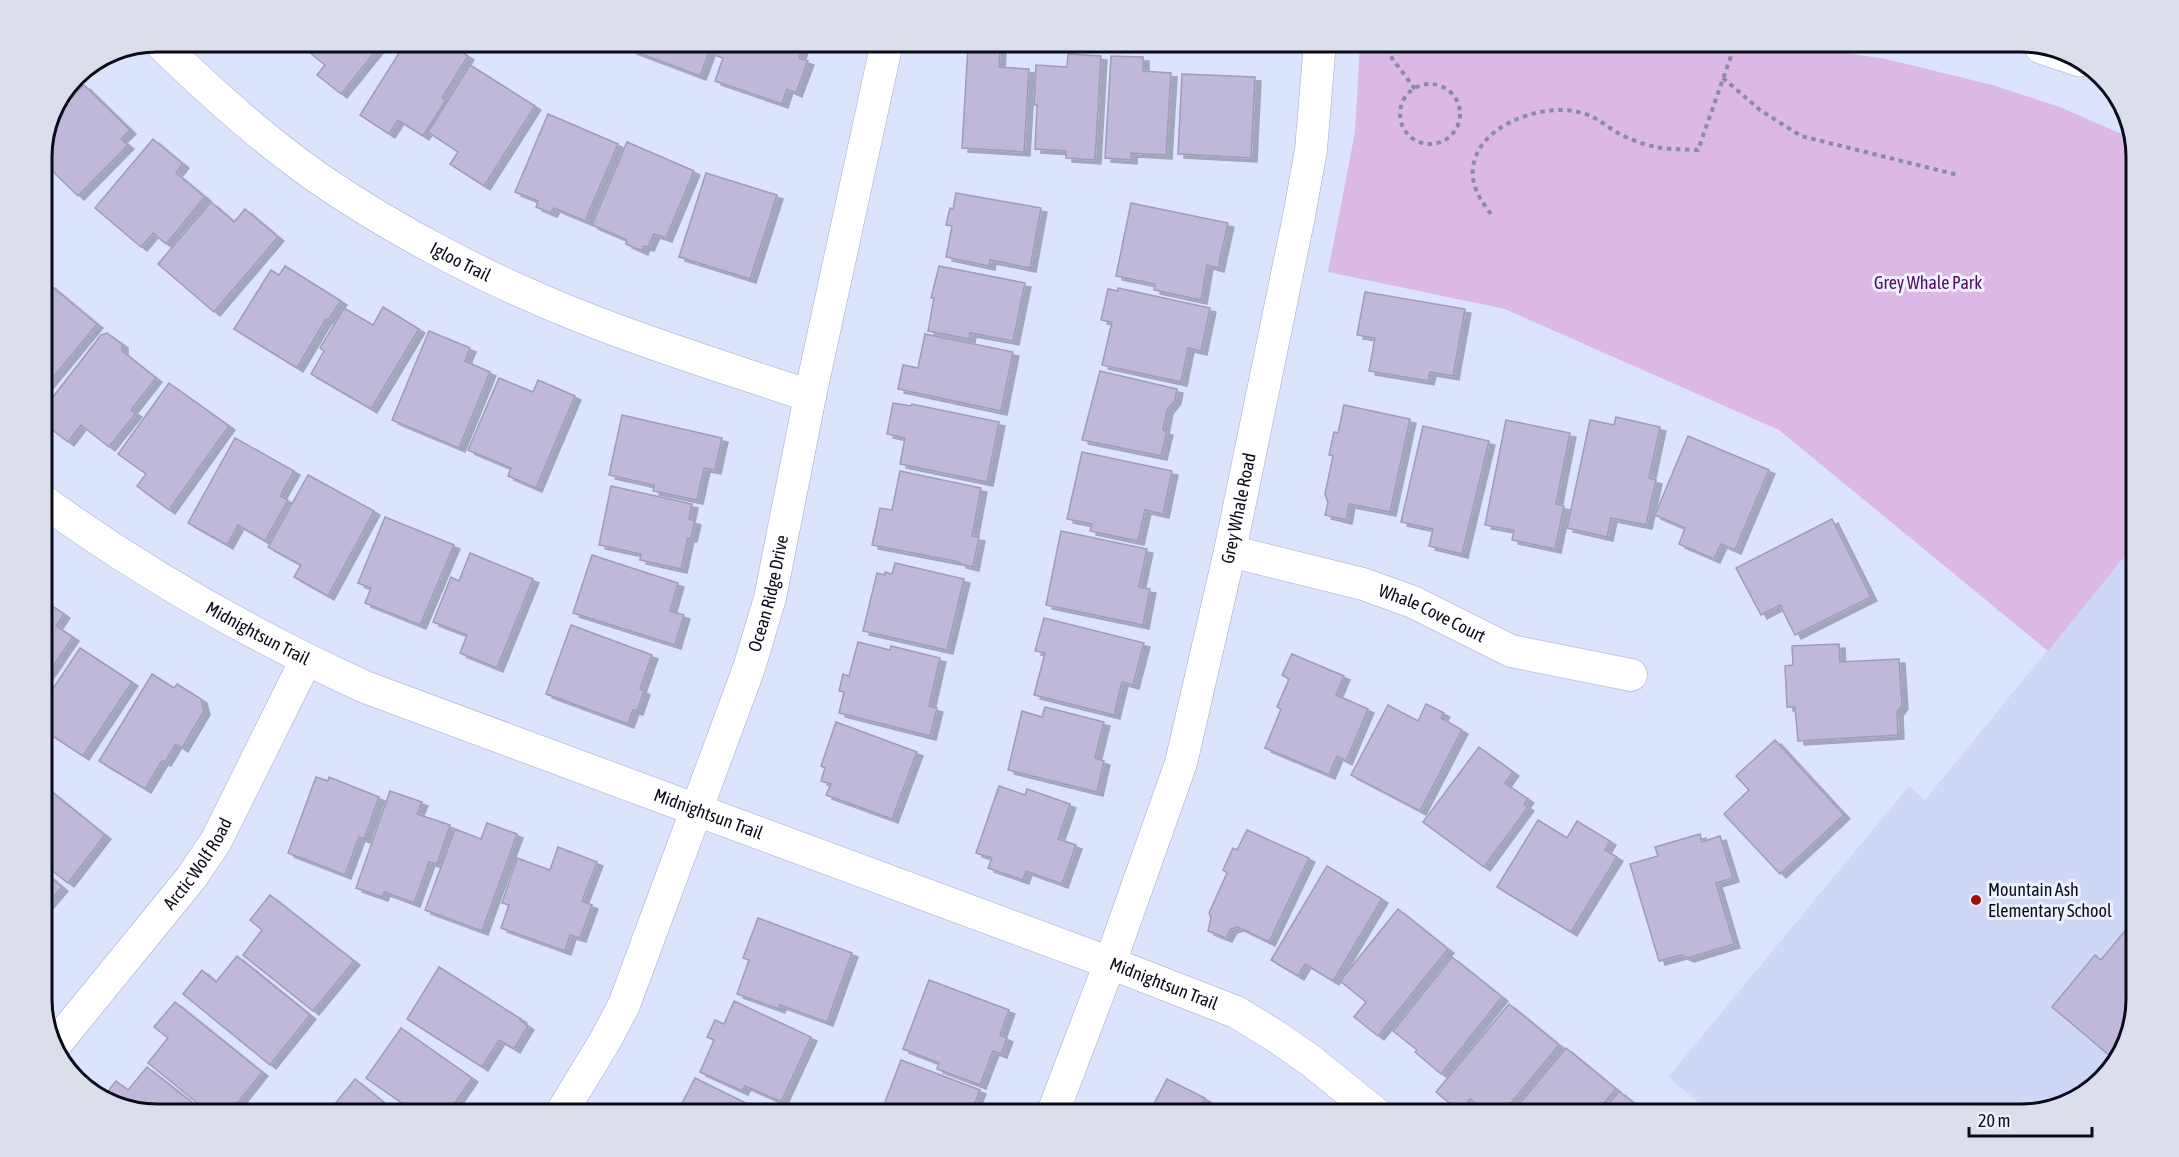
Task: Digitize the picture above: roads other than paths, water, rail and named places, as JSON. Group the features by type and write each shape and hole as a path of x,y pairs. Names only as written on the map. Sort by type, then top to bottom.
{"street":[{"name":"Grey Whale Road","path":"1056,1104 1110,963 1181,763 1230,551 1311,150 1319,52"},
{"name":"Igloo Trail","path":"170,53 263,136 318,177 394,225 520,291 586,319 810,396"},
{"name":"Ocean Ridge Drive","path":"567,1104 624,1005 749,668 770,598 810,396 885,53"},
{"name":"Midnightsun Trail","path":"53,508 94,538 206,607 306,660 365,687 1110,963 1236,1012 1310,1060 1364,1104"},
{"name":"Whale Cove Court","path":"1230,551 1373,588 1413,602 1511,651 1632,675"},
{"name":"Arctic Wolf Road","path":"60,1039 191,878 216,841 306,660"}],"place":[{"name":"Mountain Ash Elementary School","path":"1976,900"}],"park label":[{"name":"Grey Whale Park","path":"1928,283"}]}
